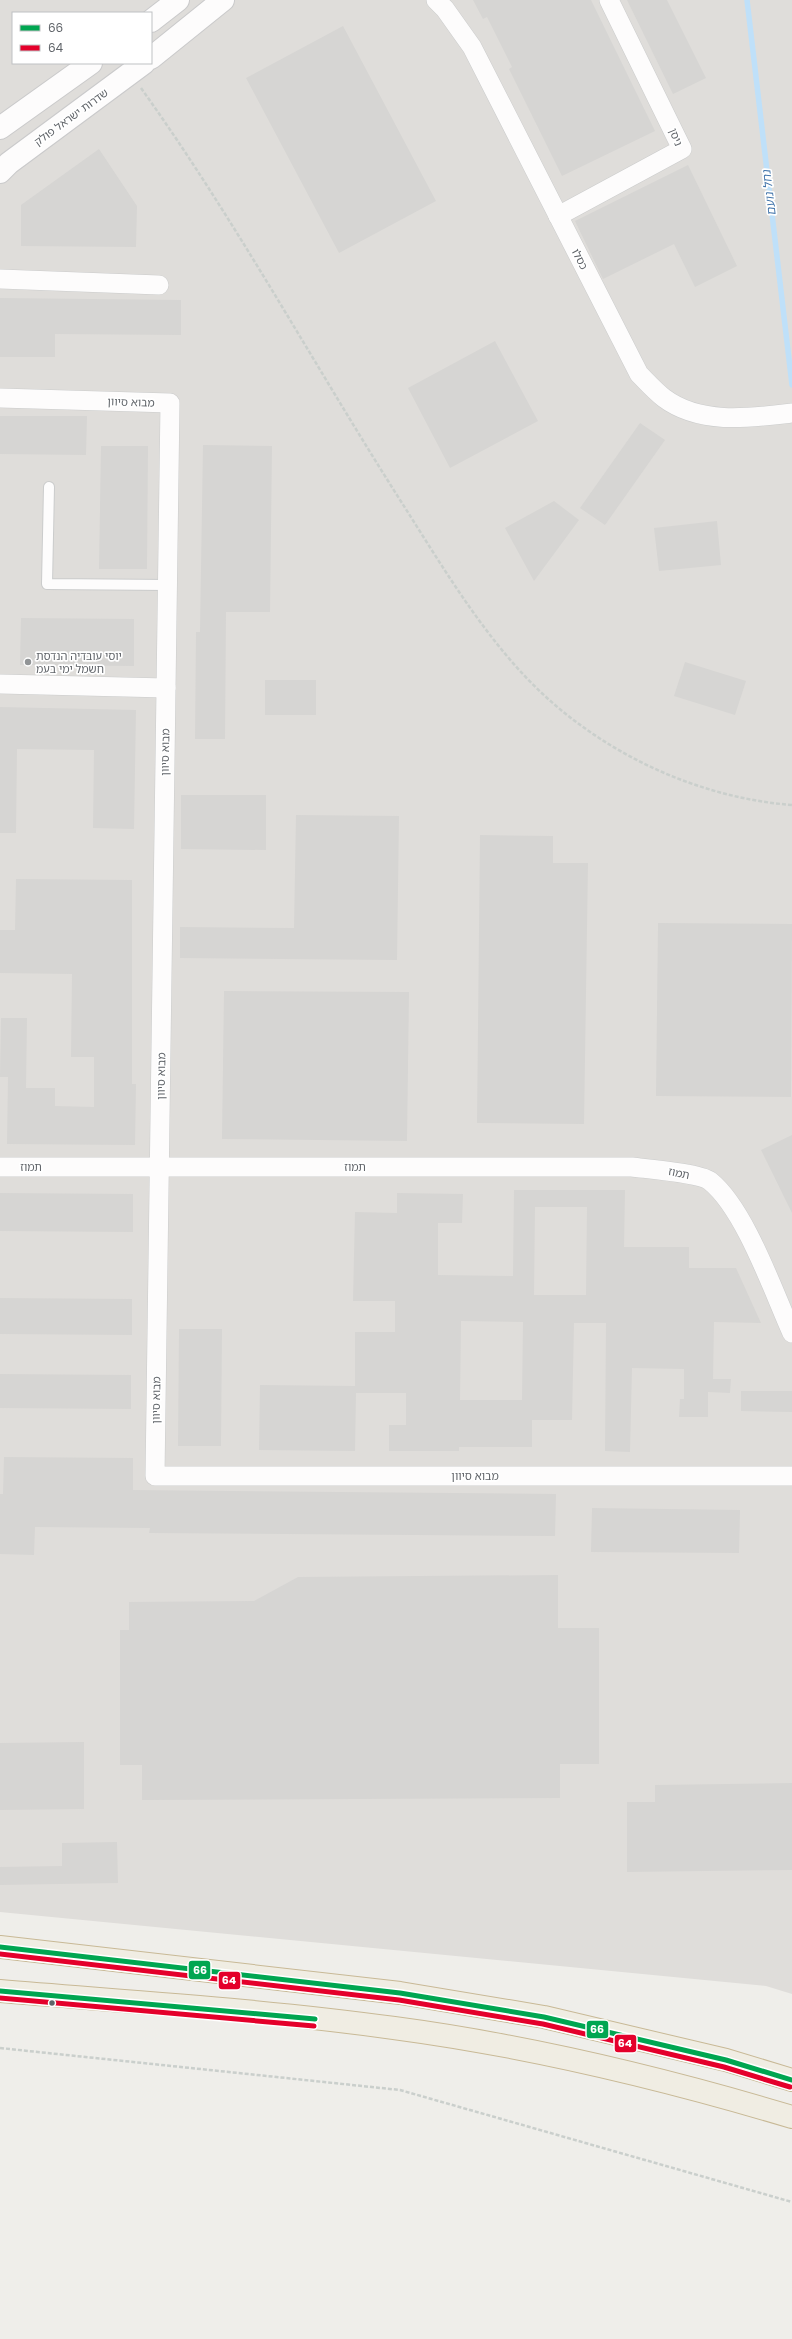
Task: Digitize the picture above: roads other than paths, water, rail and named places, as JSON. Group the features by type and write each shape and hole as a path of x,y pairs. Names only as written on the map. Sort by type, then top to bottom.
{"highway":[{"path":"0,1947 400,1993 544,2017 726,2060 792,2080"},
{"path":"0,1991 278,2015 402,2029 537,2051 716,2094 792,2116"}],"street":[{"path":"152,21 178,0"},
{"path":"152,57 223,0"},
{"name":"כסלו","path":"436,0 445,9 472,47 639,374 664,398 690,412 740,419 792,413"},
{"name":"ניסן","path":"558,216 682,149 609,0"},
{"path":"0,128 90,64"},
{"name":"שדרות ישראל פולק","path":"0,172 9,163 137,68"},
{"path":"0,278 159,285"},
{"name":"מבוא סיוון","path":"0,398 170,403 155,1476 792,1476"},
{"path":"0,684 166,688"},
{"name":"תמוז","path":"0,1167 632,1167 670,1171 709,1180 737,1211 792,1333"}],"lane":[{"path":"49,487 47,584 168,585"}],"waterway":[{"name":"נחל נועם","path":"747,0 792,385"}],"place":[{"name":"יוסי עובדיה הנדסת חשמל ימי בעמ","path":"28,662"}]}
